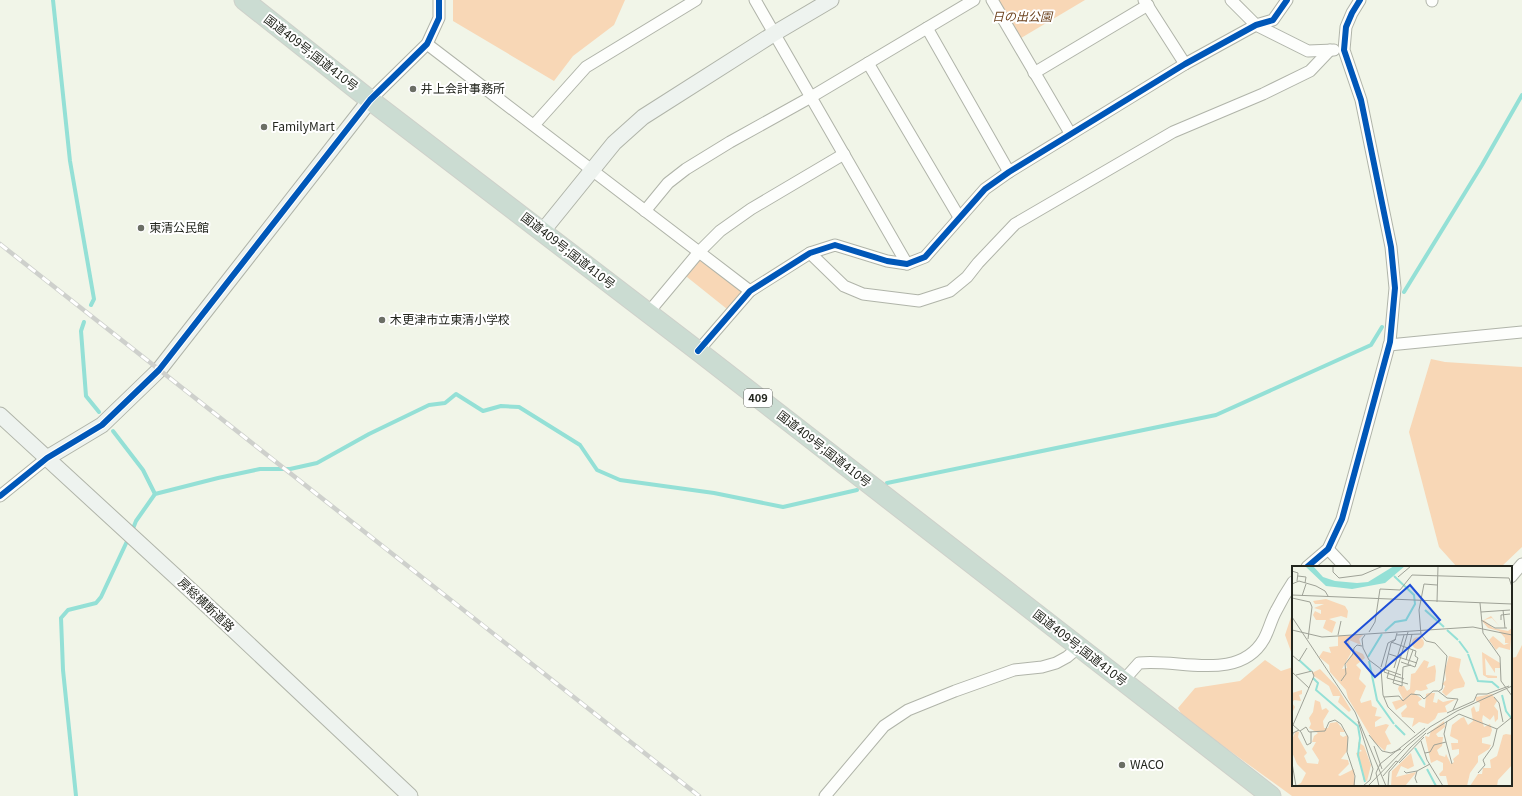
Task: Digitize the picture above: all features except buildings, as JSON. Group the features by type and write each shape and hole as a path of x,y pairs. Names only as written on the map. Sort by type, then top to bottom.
{"highway":[{"name":"国道409号;国道410号","path":"244,0 370,100 698,351 1272,796"}],"street":[{"path":"0,496 47,458 102,425 159,370 370,100 427,44 440,18 439,0"},
{"path":"534,125 586,67 696,0"},
{"path":"755,0 907,264"},
{"path":"542,232 592,169 614,144 643,117 775,33 831,0"},
{"path":"645,211 668,183 686,169 974,0"},
{"path":"992,0 1070,134"},
{"path":"1231,0 1256,24 1308,51 1344,50"},
{"path":"698,351 750,291 810,253 835,245 887,261 907,264 925,257 985,189 1009,172 1185,64 1256,24 1273,20 1288,0"},
{"path":"1308,566 1328,549 1342,519 1389,345 1392,324 1395,288 1391,247 1361,100 1344,50 1346,27 1360,0"},
{"path":"1034,73 1146,2 1185,64"},
{"path":"927,28 1009,172"},
{"path":"427,44 750,291"},
{"path":"810,253 844,286 863,294 919,301 950,291 967,277 978,263 1015,224 1173,132 1263,94 1310,71 1330,50"},
{"path":"868,63 959,217"},
{"path":"648,313 720,231 751,209 844,154"},
{"path":"1389,345 1522,332"},
{"name":"房総横断道路","path":"0,415 410,796"},
{"path":"1328,549 1344,566"},
{"path":"1512,576 1522,564"},
{"path":"1123,681 1139,663 1152,661 1205,666 1223,664 1242,659 1256,650 1264,639 1276,611 1292,584"},
{"path":"824,796 884,726 908,710 954,691 1014,670 1042,667 1056,663 1079,646"}],"green space":[{"path":"453,0 625,0 614,25 573,56 554,81 453,21"},
{"name":"日の出公園","path":"992,0 1085,0 1016,41"},
{"path":"699,252 750,291 732,313 682,273"},
{"path":"1431,359 1445,362 1522,367 1522,547 1502,566 1456,566 1439,547 1409,432"},
{"path":"1292,614 1292,654 1285,635"},
{"path":"1522,645 1522,796 1292,796 1183,717 1178,708 1195,688 1240,681 1265,660 1281,671 1292,667 1292,786 1512,786 1512,658 1516,657"}],"waterway":[{"path":"53,0 70,161 94,299 91,305"},
{"path":"1404,292 1482,165 1522,95"},
{"path":"84,322 81,331 86,396 99,412"},
{"path":"887,483 1216,415 1371,345 1382,327"},
{"path":"132,531 136,521 155,494 260,469 290,469 317,463 369,434 429,405 445,403 456,394 483,411 501,406 519,407 580,445 597,470 620,480 714,493 783,507 857,490"},
{"path":"113,431 143,470 155,494"},
{"path":"76,796 63,670 61,618 68,610 96,603 101,597 129,537"}],"railway":[{"path":"0,244 699,796"}],"cycle path":[{"path":"0,496 47,458 102,425 159,370 370,100 427,44 439,18 439,0"},
{"path":"698,351 750,291 810,253 835,245 887,261 907,264 925,257 985,189 1009,172 1185,64 1256,25 1273,20 1287,0"},
{"path":"1308,566 1328,549 1342,519 1390,342 1395,288 1391,247 1361,100 1344,50 1346,27 1360,0"}],"place":[{"name":"井上会計事務所","path":"413,89"},
{"name":"FamilyMart","path":"264,127"},
{"name":"東清公民館","path":"141,228"},
{"name":"木更津市立東清小学校","path":"382,320"},
{"name":"WACO","path":"1122,765"}]}
